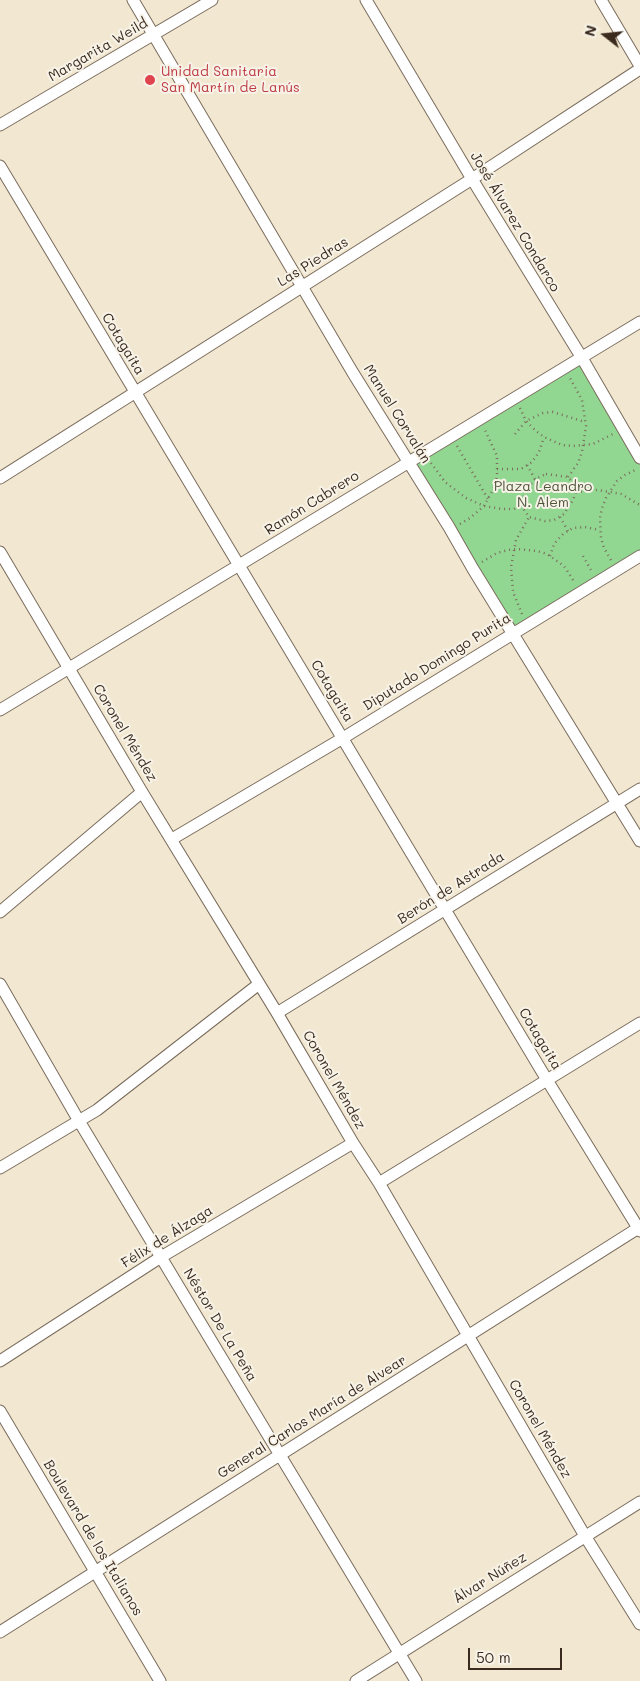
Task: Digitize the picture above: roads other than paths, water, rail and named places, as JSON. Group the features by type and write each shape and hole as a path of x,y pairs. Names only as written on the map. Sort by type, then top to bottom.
{"street":[{"name":"Manuel Corvalán","path":"133,0 353,372 640,841"},
{"name":"Margarita Weild","path":"0,125 212,0"},
{"name":"José Álvarez Condarco","path":"366,0 472,179 582,358 640,458"},
{"path":"601,0 640,67"},
{"name":"Las Piedras","path":"0,478 472,179 640,67"},
{"name":"Cotagaita","path":"0,166 548,1080 640,1229"},
{"name":"Ramón Cabrero","path":"0,710 640,322"},
{"name":"Coronel Méndez","path":"0,552 142,792 277,1013 352,1142 379,1183 585,1536 640,1624"},
{"name":"Diputado Domingo Purita","path":"172,839 343,738 640,556"},
{"name":"Berón de Astrada","path":"277,1013 640,789"},
{"path":"0,912 142,792"},
{"name":"Néstor De La Peña","path":"0,984 79,1121 416,1681"},
{"path":"0,1168 97,1110 259,984"},
{"path":"379,1183 640,1023"},
{"name":"Félix de Álzaga","path":"0,1361 161,1257 352,1142"},
{"name":"General Carlos María de Alvear","path":"0,1632 640,1229"},
{"name":"Boulevard de los Italianos","path":"0,1411 160,1681"},
{"name":"Álvar Núñez","path":"356,1681 640,1502"}],"place":[{"name":"Unidad Sanitaria San Martín de Lanús","path":"150,80"}],"park label":[{"name":"Plaza Leandro N. Alem","path":"543,496"}]}
